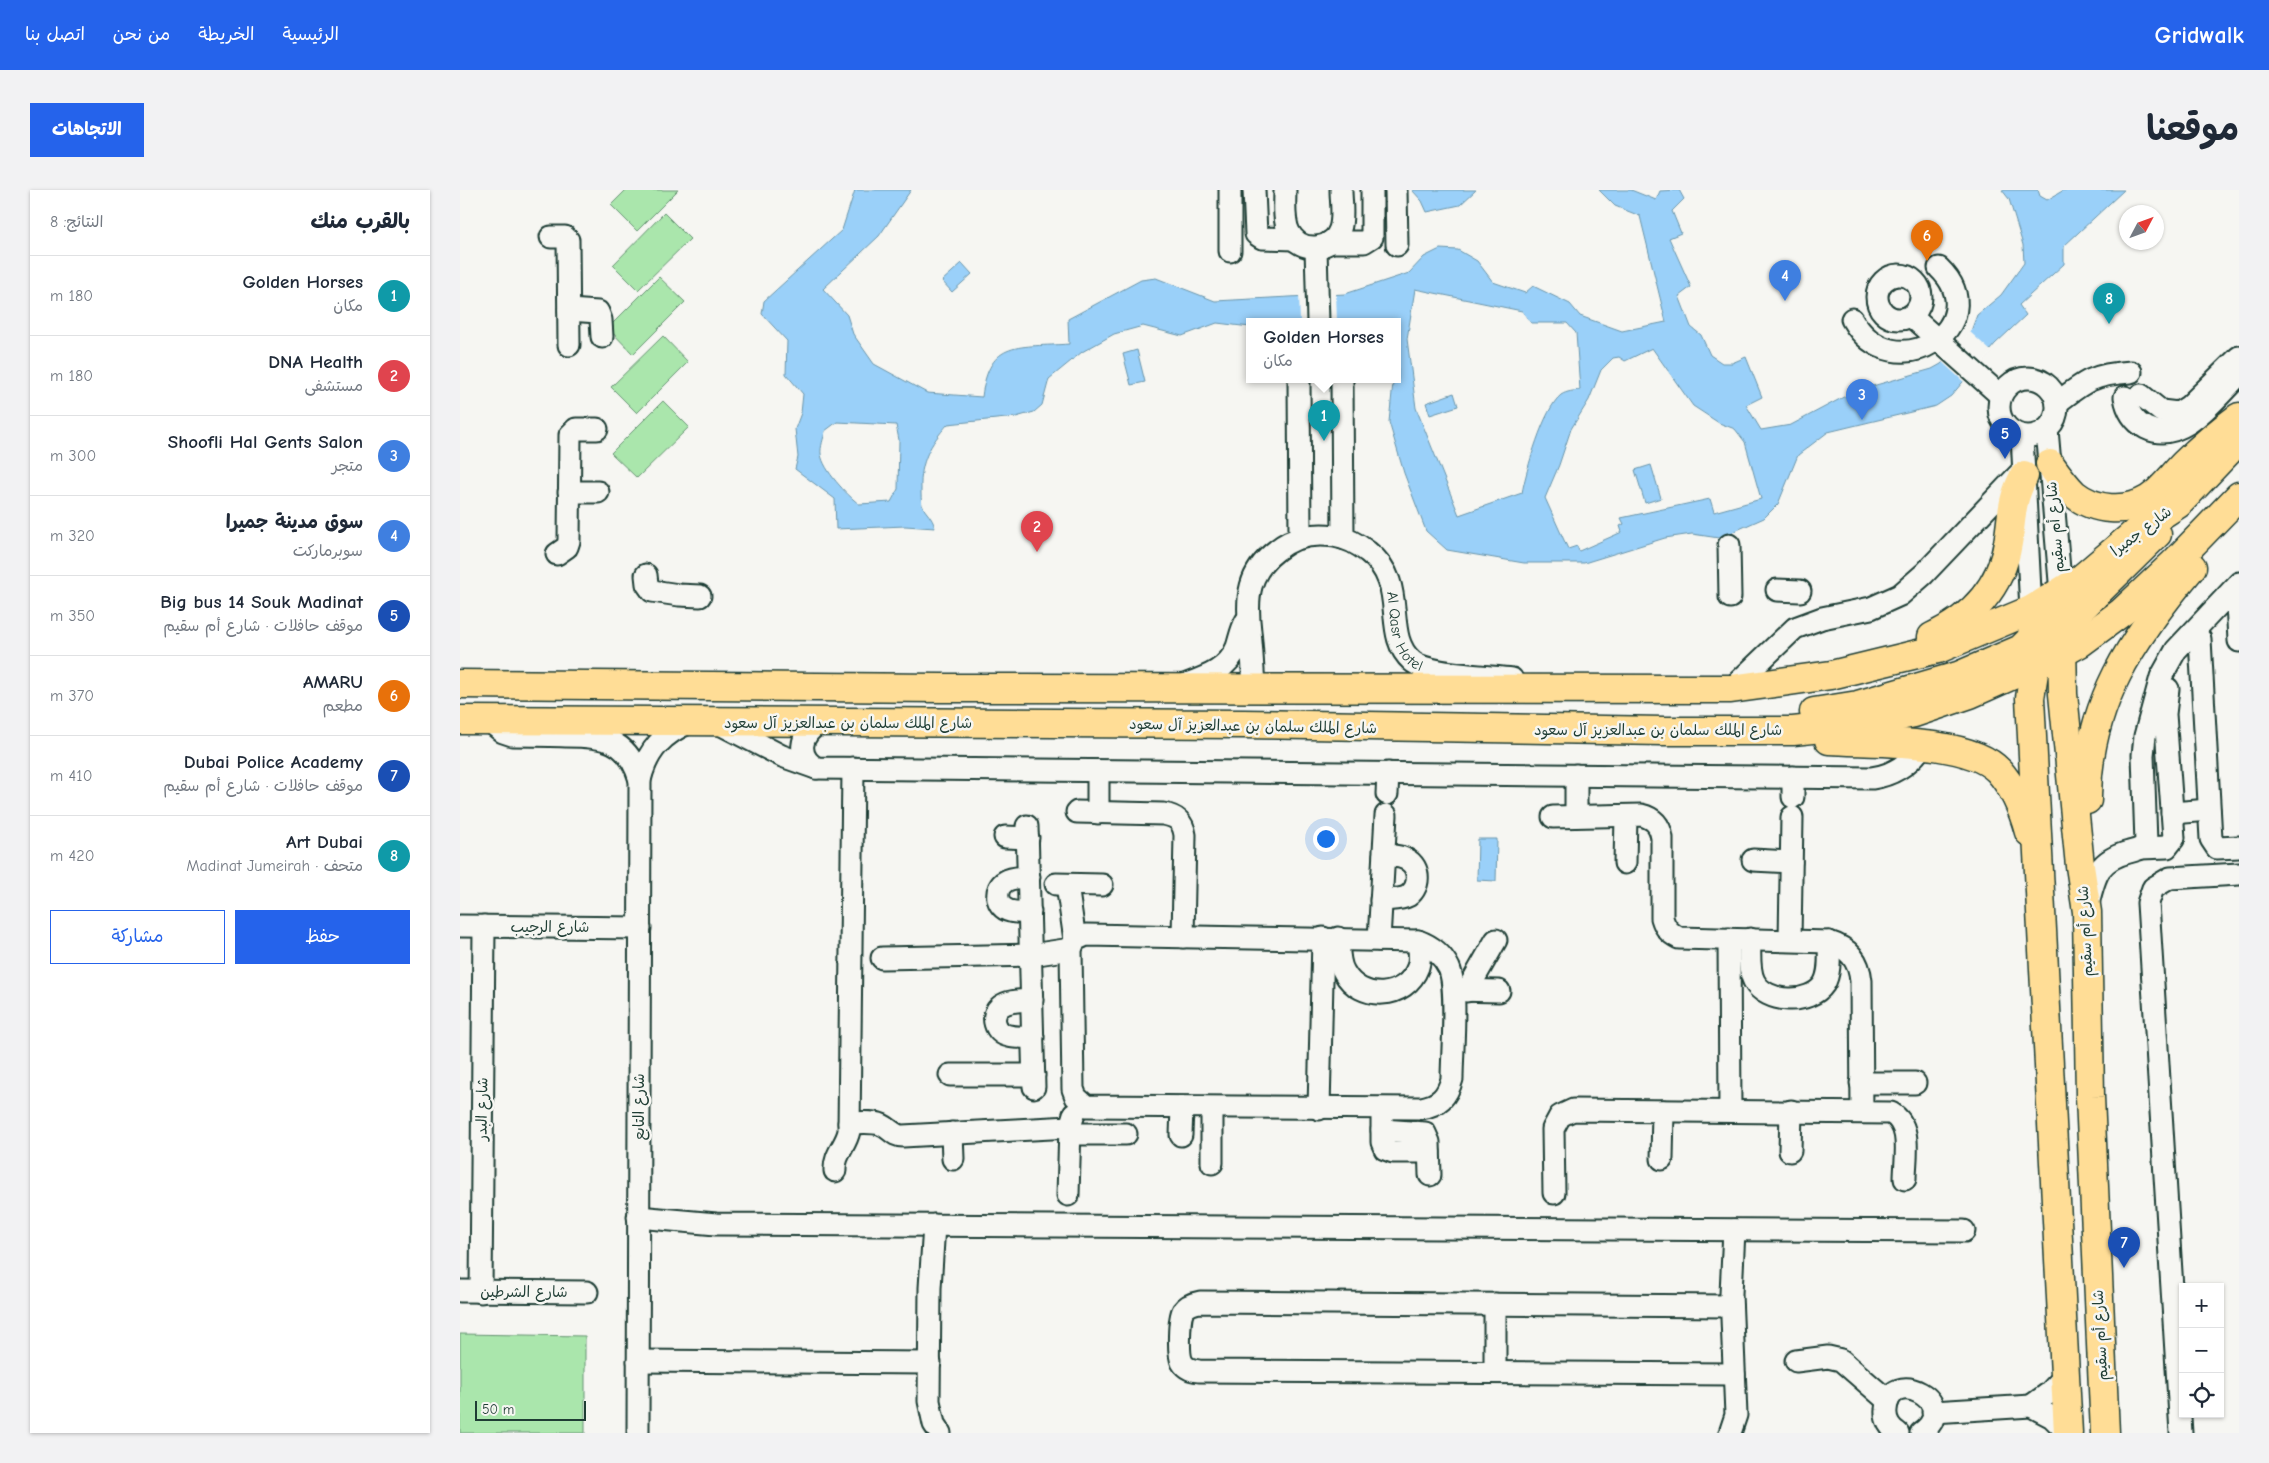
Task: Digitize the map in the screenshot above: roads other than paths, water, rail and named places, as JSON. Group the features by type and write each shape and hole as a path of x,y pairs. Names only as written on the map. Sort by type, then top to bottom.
{"main road":[{"path":"1878,664 1953,626 1966,617 1983,599 2001,568 2008,541 2011,509 2015,492 2033,470 2067,487 2083,500 2112,509 2131,506 2140,503 2157,492 2204,445 2239,417"},
{"name":"شارع جميرا","path":"2032,610 2061,593 2141,528 2178,504 2239,440"},
{"path":"460,684 942,688 1731,689 1831,675 1938,649 1998,642 2012,644 2030,651 2062,653 2113,620 2174,563 2239,496"},
{"path":"1664,731 1785,717 1858,704 1958,676 2030,651 2047,643 2062,624 2094,597 2149,544 2178,504"},
{"path":"2086,912 2088,766 2092,745 2105,703 2123,661 2148,621 2239,508"},
{"path":"2030,651 2061,593"},
{"name":"شارع أم سقيم","path":"2061,593 2063,694 2086,912 2090,1097 2105,1433"},
{"path":"2094,597 2093,612 2098,617 2113,620"},
{"path":"1938,649 2032,610"},
{"name":"شارع أم سقيم","path":"2032,610 2030,698 2068,1433"},
{"path":"2030,651 2049,696 2057,799 2064,845 2086,912"},
{"path":"1254,688 1274,708 1286,716 1313,727"},
{"name":"شارع الملك سلمان بن عبدالعزيز آل سعود","path":"460,720 818,724 1243,724 1313,727 1664,731"},
{"path":"1664,731 1923,745 1969,752 1998,770 2021,806 2038,862"}],"street":[{"path":"1230,190 1230,251"},
{"path":"1254,190 1256,234 1262,238 1294,239 1308,247 1321,250 1364,242 1372,237 1372,190"},
{"path":"1285,190 1286,225 1294,239"},
{"path":"1318,318 1321,250 1340,230 1342,222 1341,190"},
{"path":"1396,190 1397,245"},
{"path":"551,236 565,237 568,240 569,346"},
{"path":"1939,268 1947,276 1956,297 1956,309 1949,340"},
{"path":"569,310 598,312 602,320 602,337"},
{"path":"1916,311 2002,388"},
{"path":"1852,319 1865,337 1874,344 1896,352 1918,350 1949,340"},
{"path":"2239,357 2189,406 2178,413 2161,411 2133,396 2132,416 2141,425 2154,431 2175,431 2187,425 2239,375"},
{"path":"2056,403 2086,380 2108,373 2130,372"},
{"path":"2024,378 2040,380 2054,394 2056,403 2054,420 2047,429 2031,436 2022,436 2014,432 2002,421 1999,404 2002,388 2024,378"},
{"path":"1300,383 1300,537"},
{"path":"1342,383 1343,538"},
{"path":"557,554 562,551 569,541 570,435 576,429 598,428"},
{"name":"شارع أم سقيم","path":"2032,610 2033,470 2047,429"},
{"name":"شارع أم سقيم","path":"2022,436 2033,470 2061,593"},
{"path":"1731,689 1795,628 1815,620 1871,608 1906,590 2033,470"},
{"path":"569,492 598,492"},
{"name":"Al Qasr Hotel","path":"1254,688 1248,619 1249,594 1257,570 1268,556 1283,545 1300,537 1322,534 1343,538 1360,545 1374,556 1385,570 1392,586 1398,636 1403,650 1412,661 1425,668 1439,671 1518,680 1556,688"},
{"path":"1729,545 1730,596"},
{"path":"646,575 647,584 652,591 679,596 700,596"},
{"path":"1777,590 1800,591"},
{"path":"2086,912 2094,880 2104,864 2120,854 2144,844 2167,847 2172,842 2173,823 2165,714 2167,693 2178,665 2238,595"},
{"path":"2144,844 2143,755 2161,677 2176,650 2238,595"},
{"path":"2238,595 2239,641"},
{"name":"Al Qasr Hotel","path":"1176,688 1207,677 1223,667 1236,649 1241,631 1248,619"},
{"path":"2200,639 2209,810 2213,844 2220,848 2239,847"},
{"name":"شارع التابع","path":"488,720 503,732 512,735 589,736 612,742 631,758 640,780"},
{"path":"704,722 782,756 816,768 1576,775 1793,797 1879,777 1896,771 1906,765 1923,745"},
{"name":"شارع التابع","path":"638,1433 640,780 646,761 657,743 667,734 704,722"},
{"path":"816,768 806,760 802,748 803,738 809,729 818,724"},
{"path":"835,1171 837,1154 848,1137 849,1123 852,768"},
{"path":"1098,771 1088,813 1171,815 1179,819 1184,826 1183,936"},
{"path":"1379,940 1388,774"},
{"path":"1576,775 1576,816"},
{"path":"1790,940 1793,797"},
{"path":"2173,823 2209,810"},
{"path":"1625,863 1626,816"},
{"path":"1553,817 1650,817 1656,822 1661,830 1662,918 1665,927 1671,934 1679,938 1829,942 1840,945 1849,951 1860,970 1862,1112"},
{"path":"950,1075 1034,1081 1028,832 1005,837"},
{"path":"1381,900 1403,898 1409,895 1417,885 1418,878 1417,872 1409,861 1403,858 1384,855"},
{"path":"1753,858 1791,862"},
{"path":"2179,1351 2169,1243 2148,903 2153,888 2170,878 2239,874"},
{"path":"1029,877 1010,878 999,888 997,895 999,903 1004,909 1011,912 1030,912"},
{"path":"1102,885 1061,884 1073,945 1074,1089 1080,1103 1092,1107 1343,1109 1421,1108 1432,1106 1442,1100 1449,1090 1469,994 1496,940"},
{"name":"شارع الرجيب","path":"460,926 640,928"},
{"name":"شارع البدر","path":"470,1292 484,926"},
{"path":"882,958 1031,955 1073,945 1086,935 1418,941 1437,951 1444,959 1451,974 1469,994"},
{"path":"1330,938 1349,980 1361,989 1376,994 1396,991 1412,978 1420,959 1418,941"},
{"path":"1330,938 1343,1109"},
{"path":"1740,939 1755,984 1767,994 1782,998 1807,997 1820,989 1828,975 1829,942"},
{"path":"1730,1111 1740,939"},
{"path":"1469,994 1499,991"},
{"path":"1032,1000 1008,1003 1001,1006 996,1012 994,1019 996,1027 1001,1033 1008,1036 1033,1037"},
{"path":"1861,1083 1905,1083 1896,1116"},
{"path":"1068,1195 1070,1130 1080,1103"},
{"path":"1182,1108 1182,1135"},
{"path":"1212,1108 1212,1163"},
{"path":"1382,1108 1382,1130 1425,1133 1429,1137 1430,1175"},
{"path":"1554,1193 1553,1129 1560,1116 1573,1110 1885,1112 1896,1116 1905,1129 1905,1179"},
{"path":"1662,1159 1663,1111"},
{"path":"1790,1111 1790,1151"},
{"path":"849,1123 881,1124 898,1136 1070,1130 1126,1134"},
{"path":"952,1133 953,1159"},
{"path":"638,1223 1964,1231"},
{"path":"928,1225 924,1261 930,1288 929,1401 926,1425 929,1433"},
{"path":"1728,1230 1726,1277 1731,1300 1736,1415 1730,1433"},
{"path":"2169,1243 2181,1267 2183,1283"},
{"name":"شارع الشرطين","path":"470,1292 587,1292"},
{"path":"1731,1300 1495,1304 1200,1302 1188,1307 1180,1318 1180,1355 1182,1361 1192,1370 1734,1374"},
{"path":"1495,1304 1495,1372"},
{"path":"1796,1361 1828,1357 1841,1360 1888,1400"},
{"path":"638,1361 930,1363"},
{"path":"2180,1373 2181,1433"},
{"path":"2030,1406 2049,1393 2064,1376"},
{"path":"1893,1432 1886,1416 1888,1400 1900,1391 1908,1388 1918,1390 1926,1395 1931,1403 1932,1421 1927,1429 1921,1433"},
{"path":"929,1401 934,1424 940,1433"},
{"path":"1933,1412 2030,1406 2052,1417 2068,1433"},
{"path":"2193,1418 2194,1433"}],"water":[{"path":"855,190 911,190 879,236 823,289 847,315 853,334 874,364 927,393 982,397 986,378 992,364 1000,355 1022,347 1069,344 1068,319 1141,280 1156,278 1215,301 1345,294 1409,273 1424,257 1440,249 1458,250 1477,261 1493,282 1525,293 1533,286 1570,304 1580,316 1622,331 1666,322 1640,216 1615,206 1599,190 1631,190 1656,200 1660,191 1679,190 1684,199 1672,211 1681,233 1669,238 1691,287 1679,296 1691,327 1701,335 1710,355 1722,363 1732,363 1746,357 1762,397 1746,405 1761,430 1791,425 1855,391 1932,369 1941,364 1971,331 1977,315 2001,295 2024,263 2023,245 2009,199 2002,190 2038,190 2040,196 2047,200 2064,190 2124,190 2064,246 2064,264 2019,305 2026,315 1995,344 1951,396 1936,406 1828,432 1798,455 1778,504 1764,518 1719,538 1692,534 1665,538 1584,563 1524,563 1447,550 1426,531 1404,473 1389,422 1393,383 1401,383 1401,318 1246,318 1246,327 1217,323 1182,336 1143,326 1114,334 1082,352 1049,379 1042,405 1034,412 1016,417 948,424 931,446 922,470 922,505 935,528 905,526 836,529 835,499 795,469 798,457 795,429 801,413 803,394 786,374 787,341 762,314 764,301 842,230","holes":["1415,289 1522,311 1531,323 1567,323 1576,333 1580,390 1561,395 1548,413 1527,470 1522,493 1459,515 1416,408 1407,339","1652,348 1693,406 1719,423 1735,429 1745,442 1761,499 1714,512 1710,499 1621,518 1624,524 1620,526 1622,532 1579,551 1577,546 1568,549 1545,498 1571,429 1589,400 1601,370 1613,358 1619,357 1625,361","837,422 896,425 899,440 898,489 891,502 859,504 848,495 826,467 821,454 825,431"]},
{"path":"1412,190 1476,190 1460,205 1427,212 1422,201"},
{"path":"962,263 972,274 952,292 942,281"},
{"path":"1137,350 1145,382 1131,385 1123,354"},
{"path":"1454,393 1458,406 1430,415 1426,403"},
{"path":"1651,465 1661,498 1645,503 1635,470"},
{"path":"1478,839 1497,839 1496,881 1477,880"}],"place":[{"name":"AMARU","path":"1927,261"},
{"name":"سوق مدينة جميرا","path":"1785,301"},
{"name":"Art Dubai","path":"2109,324"},
{"name":"Shoofli Hal Gents Salon","path":"1862,420"},
{"name":"Golden Horses","path":"1324,441"},
{"name":"Big bus 14 Souk Madinat","path":"2005,459"},
{"name":"DNA Health","path":"1037,552"},
{"name":"Dubai Police Academy","path":"2124,1268"}]}
